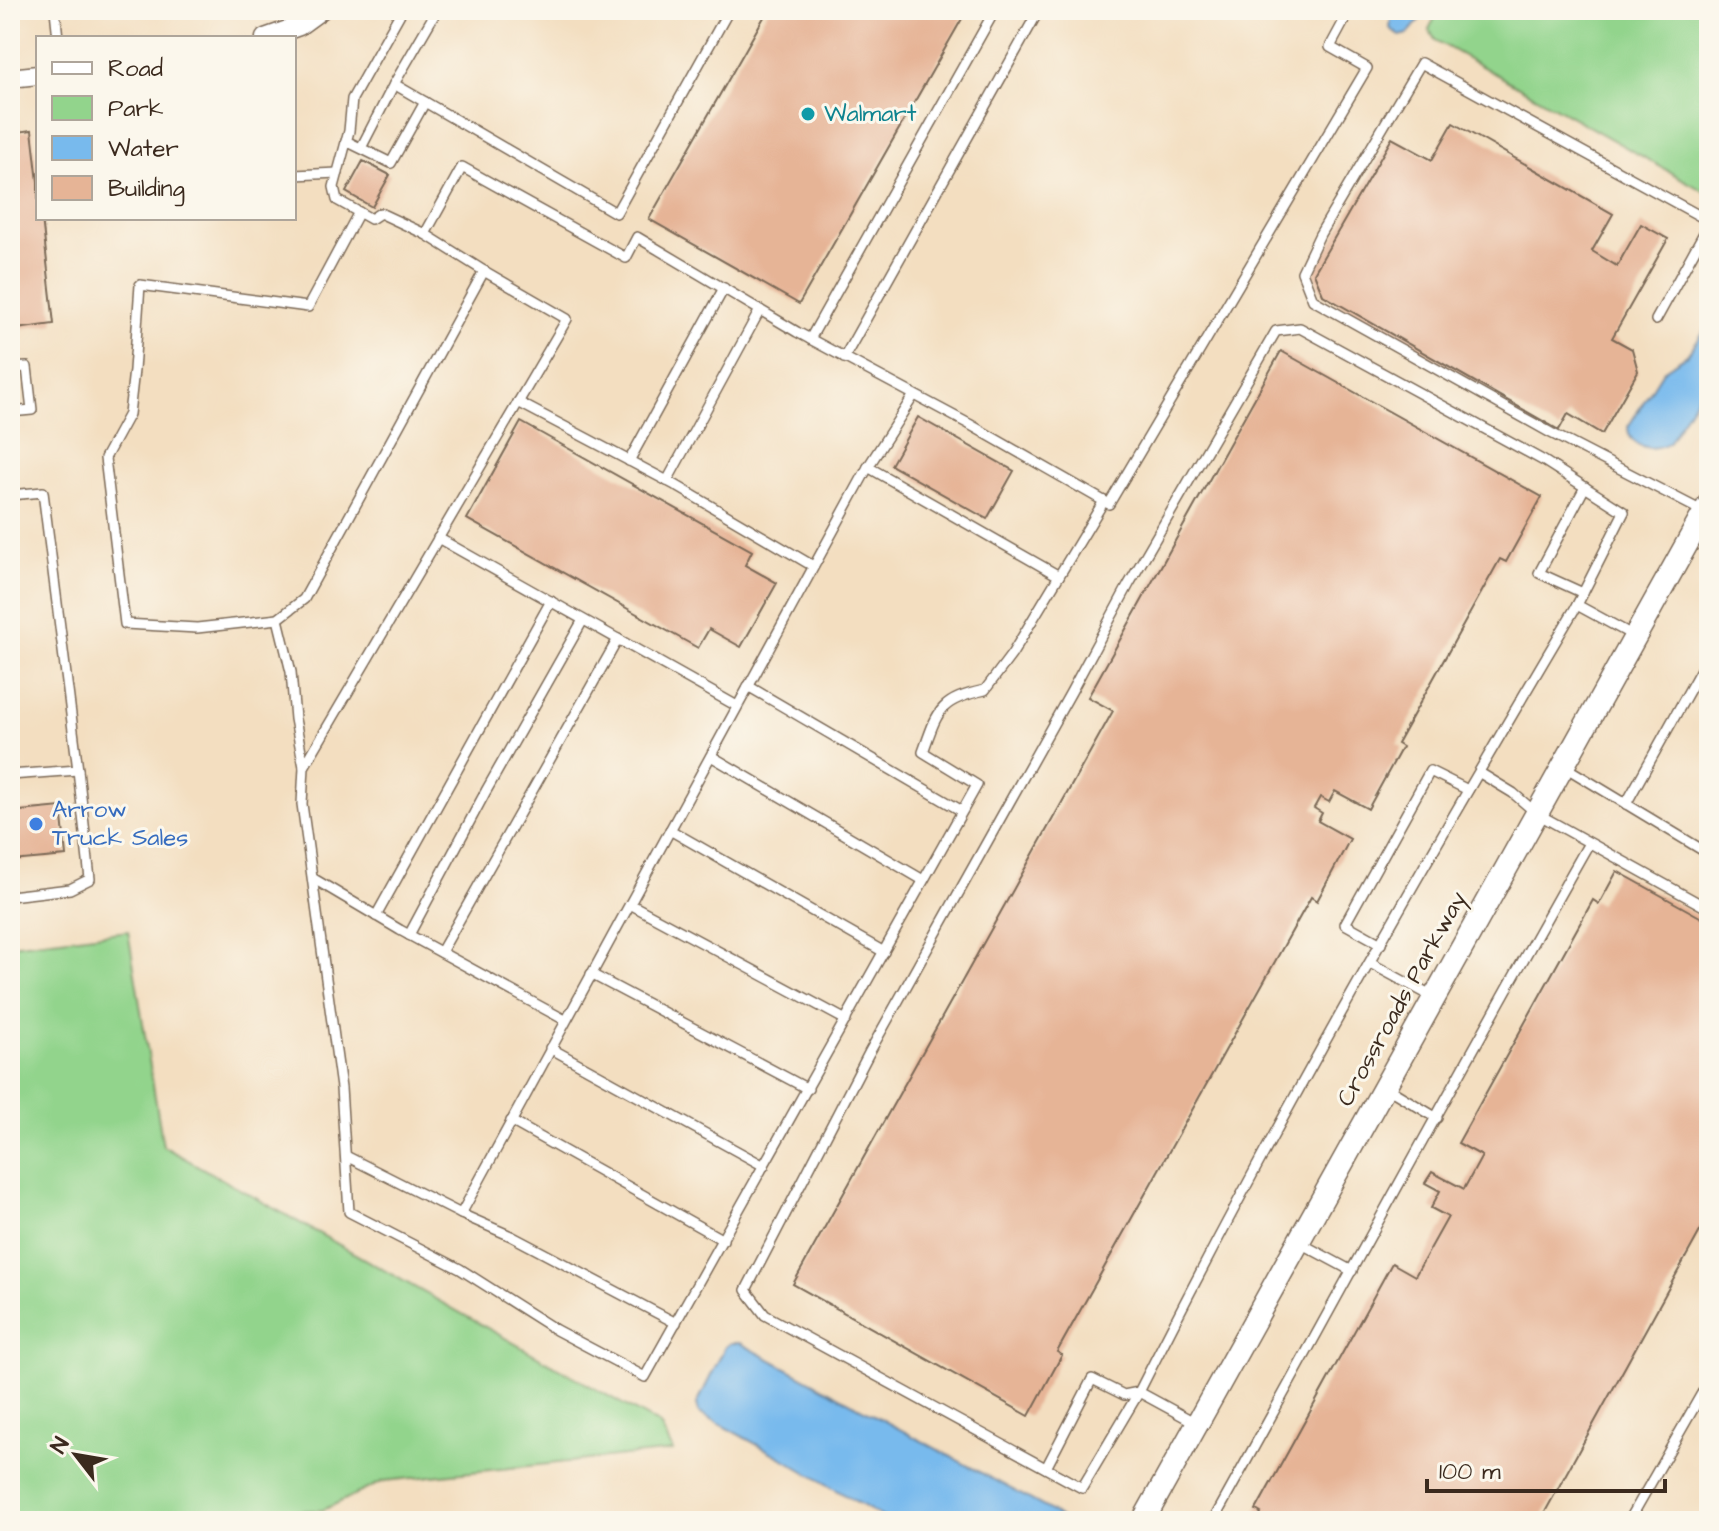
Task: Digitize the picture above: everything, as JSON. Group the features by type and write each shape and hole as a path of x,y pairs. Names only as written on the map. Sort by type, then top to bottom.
{"street":[{"path":"271,36 299,26 321,10"},
{"path":"10,78 36,75"},
{"name":"Crossroads Parkway","path":"1149,1519 1196,1423 1634,636 1703,519"}],"lane":[{"path":"55,10 58,36"},
{"path":"304,767 567,319 425,234 380,213 371,219 337,200 334,187 346,141 352,99 402,10"},
{"path":"361,148 437,10"},
{"path":"394,84 616,213 729,10"},
{"path":"810,339 995,10"},
{"path":"844,358 1038,12 1025,10"},
{"path":"425,234 462,167 626,258 637,237 810,339 1109,504 1367,68 1330,47 1350,10"},
{"path":"1656,320 1709,223 1421,63 1320,234 1302,272 1313,300 1703,519"},
{"path":"346,141 391,163 425,102"},
{"path":"296,175 338,173"},
{"path":"359,212 308,307 140,285 129,414 105,458 125,624 197,628 278,619 304,599 484,271"},
{"path":"629,461 724,288"},
{"path":"667,481 760,310"},
{"path":"1300,328 1544,461 1624,512 1583,593 1370,963 1215,1242 1139,1392 1082,1488 765,1315 746,1290 869,1053 1129,584 1276,331 1300,328"},
{"path":"10,368 27,367 32,410 10,412"},
{"path":"461,1214 813,566 868,467 914,395"},
{"path":"518,402 667,481 813,566"},
{"path":"868,467 1059,576"},
{"path":"1583,593 1539,573 1585,487"},
{"path":"10,495 43,492 90,879 70,889 10,896"},
{"path":"278,619 291,672 295,719 304,767 302,804 341,1088 349,1212 460,1269 556,1330 645,1377 977,785 923,752 940,709 958,696 985,690 1012,654 1104,501"},
{"path":"438,538 737,706"},
{"path":"376,916 551,601"},
{"path":"1577,605 1634,636"},
{"path":"409,935 583,620"},
{"path":"441,952 618,639"},
{"path":"1626,804 1709,655"},
{"path":"748,686 962,811"},
{"path":"711,756 923,880"},
{"path":"1562,765 1709,854"},
{"path":"10,775 78,770"},
{"path":"1381,944 1345,924 1430,771 1468,790"},
{"path":"1480,773 1513,793 1536,813 1709,909"},
{"path":"670,830 884,952"},
{"path":"1213,1521 1589,843"},
{"path":"314,879 565,1020"},
{"path":"630,904 846,1020"},
{"path":"1370,963 1433,997"},
{"path":"591,974 808,1089"},
{"path":"550,1048 764,1166"},
{"path":"1384,1087 1437,1118"},
{"path":"511,1121 723,1240"},
{"path":"346,1156 511,1236 676,1323"},
{"path":"1297,1242 1352,1271"},
{"path":"1046,1468 1092,1379 1124,1395 1139,1392 1196,1423"},
{"path":"1629,1521 1709,1381"}],"green space":[{"path":"1439,10 1709,10 1709,194 1435,40 1429,29"},
{"path":"128,931 163,1146 660,1425 673,1451 384,1481 323,1510 10,1521 10,945"}],"water":[{"path":"1392,10 1427,10 1408,34 1400,36 1390,28"},
{"path":"1709,324 1709,377 1668,443 1655,447 1637,444 1632,440 1628,427 1663,371 1687,355"},
{"path":"730,1343 740,1343 1048,1509 1060,1521 889,1521 699,1413 697,1404 725,1347"}],"building":[{"name":"Walmart","path":"768,10 967,10 799,304 649,219"},
{"path":"1453,123 1613,214 1592,251 1617,266 1641,224 1668,239 1612,338 1632,349 1638,371 1602,434 1568,414 1559,430 1323,295 1314,273 1392,138 1432,160"},
{"path":"32,130 36,165 36,220 42,220 54,324 16,329 16,323 10,322 10,133"},
{"path":"363,161 390,175 372,207 346,192"},
{"path":"1281,351 1542,497 1506,562 1500,559 1397,744 1402,747 1368,809 1335,791 1329,802 1320,797 1314,808 1322,813 1318,821 1350,839 1317,901 1311,897 1057,1352 1062,1355 1029,1416 793,1284 1113,711 1088,697"},
{"path":"918,417 1014,471 987,519 891,465"},
{"path":"521,422 752,551 745,565 777,583 741,647 709,629 698,648 467,519"},
{"name":"Arrow Truck Sales","path":"61,807 66,856 12,861 10,812"},
{"path":"1617,871 1709,922 1709,1215 1540,1521 1256,1521 1261,1513 1256,1510 1392,1263 1415,1276 1448,1217 1431,1208 1440,1191 1425,1183 1432,1172 1464,1189 1482,1156 1458,1143 1593,900 1599,904"}],"place":[{"name":"Walmart","path":"808,114"},
{"name":"Arrow Truck Sales","path":"36,824"}]}
